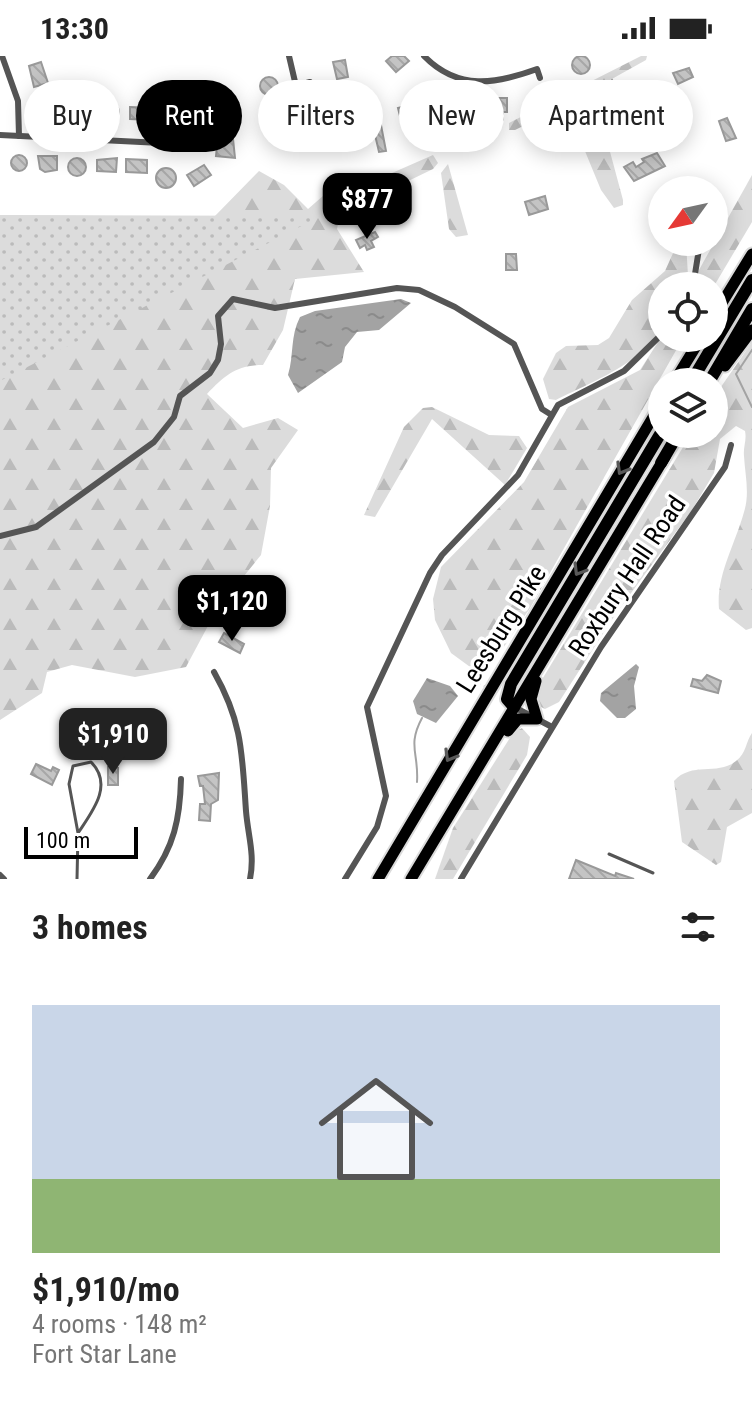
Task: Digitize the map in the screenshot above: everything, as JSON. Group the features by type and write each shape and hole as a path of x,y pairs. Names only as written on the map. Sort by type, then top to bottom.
{"highway":[{"path":"728,293 752,254"},
{"path":"699,368 752,280"},
{"path":"719,368 752,309"},
{"path":"723,368 752,330"},
{"name":"Leesburg Pike","path":"378,879 648,425"},
{"path":"514,707 507,699 511,684 652,448"},
{"name":"Leesburg Pike","path":"411,879 671,448"},
{"path":"480,766 514,722 537,719 531,699 544,658"}],"street":[{"path":"2,56 18,101 19,136"},
{"path":"289,56 295,80"},
{"path":"424,56 457,79 495,81 537,69 540,78"},
{"path":"0,135 136,142"},
{"path":"0,536 36,527 154,442 174,417 180,396 210,373 218,360 221,344 218,316 233,299 275,308 397,288 419,290 477,319 514,344 542,409 550,414"},
{"path":"345,879 383,812 385,782 369,728 367,707 437,563 518,475 550,414 569,397 624,371 648,348"},
{"name":"Roxbury Hall Road","path":"461,879 601,647 725,467 731,445"},
{"path":"214,672 233,708 242,741 246,811 254,850 250,879"},
{"path":"514,707 552,727"},
{"path":"150,879 162,865 177,829 181,779"}],"lane":[{"path":"77,879 78,833 69,784 71,772 78,763 91,762 101,779 100,797 78,833"},
{"path":"609,854 653,873"}],"path":[{"path":"474,679 489,689"}],"green space":[{"path":"641,56 647,56 646,60 610,80 594,80"},
{"path":"520,117 520,128 509,130 509,123"},
{"path":"585,152 610,152 623,205 614,208 601,190"},
{"path":"433,155 438,163 433,169 340,214 337,229 364,272 295,279 283,330 263,365 232,372 207,394 243,428 278,418 298,430 271,468 270,506 261,555 217,609 186,667 135,677 72,665 47,672 42,693 0,720 0,215 214,217 259,171 284,185 308,209 331,189 351,191"},
{"path":"448,164 468,235 456,237 449,229 441,173"},
{"path":"752,175 752,222 722,272 698,272 707,256 728,256 728,218"},
{"path":"0,215 321,216 0,381"},
{"path":"672,256 687,256 688,272 665,271"},
{"path":"648,286 646,349 600,379 556,400 549,399 543,379 556,353 566,346 598,345 609,338 632,300"},
{"path":"752,342 752,628 746,630 719,609 723,572 747,498 745,431 736,426 728,432 728,377"},
{"path":"652,352 675,352 666,368 648,368 648,400 529,610 498,655 477,672 451,653 435,620 433,599 441,567 524,482 568,407 640,370"},
{"path":"432,407 489,435 519,436 527,448 505,485 432,419 375,517 364,515 404,427 423,408"},
{"path":"683,448 718,448 714,473 692,510 615,615 559,702 545,709 537,705 535,691"},
{"path":"522,728 530,737 527,755 453,879 435,879 453,828 513,733"},
{"path":"752,733 752,813 727,827 721,862 716,865 682,842 674,781 689,772 721,768 736,761"}],"water":[{"path":"401,299 411,303 379,330 357,332 345,347 342,362 298,393 288,375 300,317 315,311"},
{"path":"636,664 639,667 634,686 636,709 625,718 617,718 600,701 601,693"},
{"path":"427,678 450,686 458,696 436,723 417,714 413,701"}],"building":[{"path":"392,56 404,56 409,61 396,72 386,61"},
{"path":"581,56 590,65 581,74 572,65"},
{"path":"345,60 348,77 337,79 333,62"},
{"path":"41,62 47,80 32,80 29,66"},
{"path":"689,68 693,77 676,80 673,73"},
{"path":"504,98 507,98 507,112 504,112"},
{"path":"130,107 136,107 136,119 130,119"},
{"path":"727,118 736,138 726,141 719,121"},
{"path":"216,152 234,152 235,158 216,156"},
{"path":"657,153 665,166 634,181 624,167 633,162 636,167 644,162 642,159"},
{"path":"19,155 25,157 25,169 19,171 13,169 11,163 13,157"},
{"path":"38,156 57,156 57,170 45,172 40,169"},
{"path":"73,158 81,158 86,167 84,174 73,176 68,171 68,163"},
{"path":"117,158 116,172 97,171 97,160"},
{"path":"126,159 147,160 147,173 126,172"},
{"path":"204,165 211,175 194,186 187,175"},
{"path":"166,168 173,171 176,178 173,185 166,188 159,185 156,178 159,171"},
{"path":"545,196 548,209 529,215 525,202"},
{"path":"375,232 378,237 371,241 374,247 367,250 365,245 360,248 356,240"},
{"path":"506,254 516,254 517,270 506,270"},
{"path":"224,633 244,644 240,653 219,642"},
{"path":"707,675 721,681 718,693 691,686 693,679 702,681"},
{"path":"36,764 51,771 53,767 59,770 52,785 31,774"},
{"path":"108,767 118,768 118,785 108,785"},
{"path":"219,773 218,800 211,804 210,821 199,820 200,804 205,804 203,786 200,786 198,776"},
{"path":"576,860 615,876 616,873 634,879 569,879"}],"waterway":[{"path":"752,350 736,374 752,407"},
{"path":"417,782 414,743 422,718"}]}
